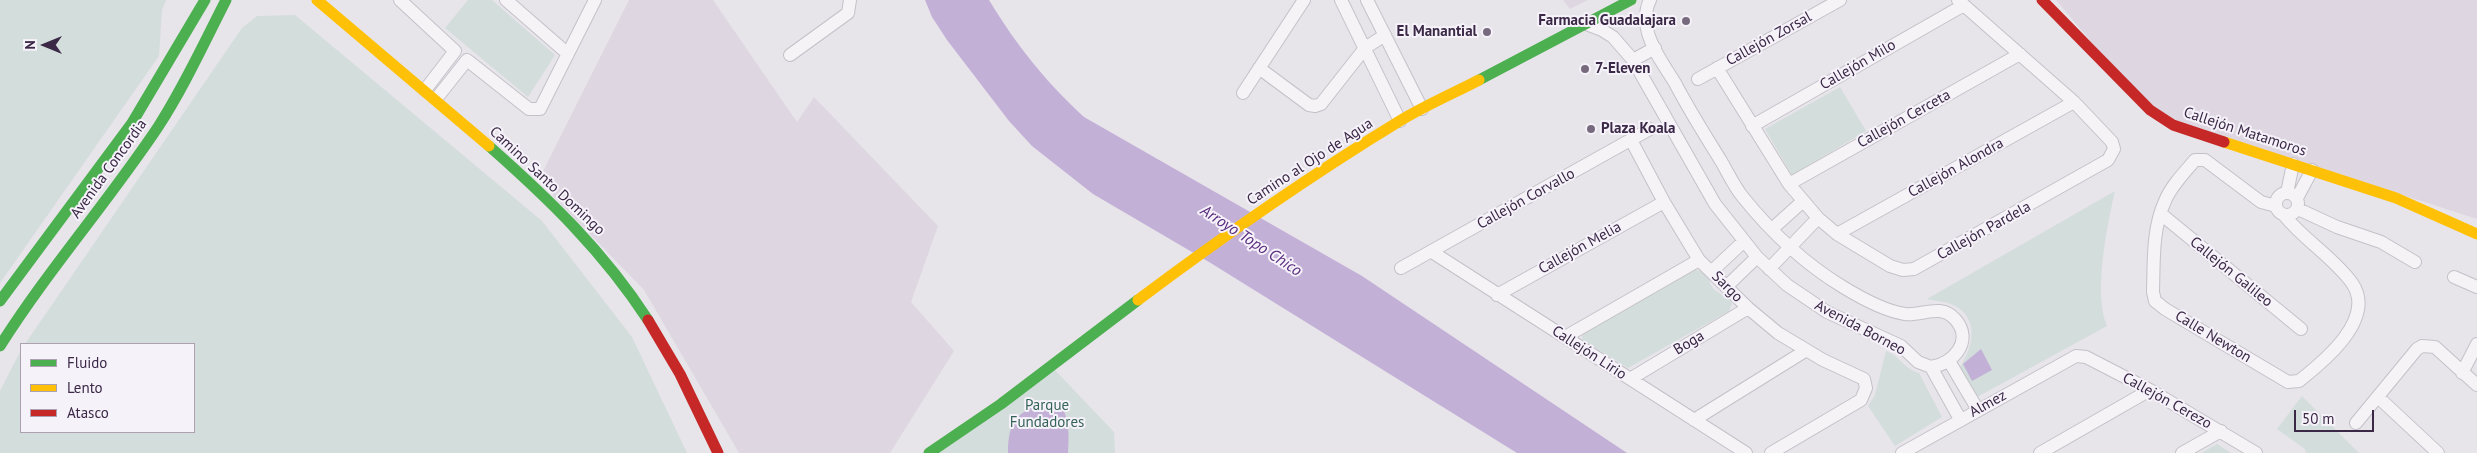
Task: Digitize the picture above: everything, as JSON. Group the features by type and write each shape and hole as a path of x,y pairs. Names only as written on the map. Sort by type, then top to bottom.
{"street":[{"name":"Avenida Concordia","path":"0,301 132,123 205,0"},
{"path":"400,0 455,51 425,90"},
{"path":"506,0 568,54"},
{"path":"436,99 467,60 530,109 537,110 541,108 595,0"},
{"path":"790,55 848,13 850,0"},
{"path":"1243,93 1304,0"},
{"path":"1341,0 1400,122"},
{"path":"1367,0 1422,109"},
{"name":"Camino al Ojo de Agua","path":"929,453 1030,383 1195,257 1299,185 1422,109 1631,0"},
{"name":"Avenida Borneo","path":"1650,0 1646,24 1648,34 1742,196 1791,248 1831,280 1902,314 1935,310 1951,316 1960,327 1962,342 1960,349 1949,361"},
{"name":"Callejón Zorsal","path":"1698,79 1840,0"},
{"name":"Callejón Matamoros","path":"2042,0 2160,118 2185,130 2412,203 2477,234"},
{"name":"Avenida Concordia","path":"1,344 23,311 157,129 180,92 225,1"},
{"name":"Camino Santo Domingo","path":"319,1 436,99 566,216 600,252 651,326 682,377 718,453"},
{"name":"Callejón Pardela","path":"1717,68 1752,126 1802,202 1837,234 1897,269 1908,270 1921,266 2108,160 2114,150 2112,142 2074,102 1961,2"},
{"name":"Callejón Milo","path":"1752,126 1961,2"},
{"name":"Avenida Borneo","path":"1586,24 1602,30 1613,37 1633,60 1715,204 1757,258 1792,289 1827,312 1901,346 1918,362 1931,367"},
{"path":"1259,68 1309,105 1315,106 1321,104 1365,48 1385,35"},
{"path":"1633,60 1655,48"},
{"name":"Callejón Cerceta","path":"1789,184 2020,54"},
{"name":"Callejón Alondra","path":"1837,234 2074,102"},
{"name":"Callejón Corvallo","path":"1401,268 1650,129"},
{"name":"Sargo","path":"1631,140 1664,202 1700,260 1711,272 1748,308 1805,351 1862,377 1866,388 1862,400 1771,453"},
{"name":"Calle Newton","path":"2198,159 2205,160 2260,202 2280,211 2300,234 2345,274 2353,284 2357,302 2351,326 2334,352 2299,381 2293,383 2155,301 2153,292 2155,238 2160,214 2171,189 2198,159"},
{"path":"2293,164 2294,200 2292,214 2280,211 2278,197 2294,200 2337,227 2381,242 2415,262"},
{"path":"2294,200 2312,170"},
{"name":"Callejón Melia","path":"1497,295 1664,202"},
{"path":"1772,229 1802,202"},
{"name":"Callejón Galileo","path":"2160,214 2301,329"},
{"path":"1769,269 1818,218"},
{"path":"1711,272 1743,242"},
{"name":"Callejón Lirio","path":"1432,252 1746,453"},
{"path":"1726,287 1757,258"},
{"path":"1565,337 1700,260"},
{"path":"2454,277 2477,287"},
{"name":"Boga","path":"1630,379 1748,308"},
{"path":"2462,373 2473,363 2477,344"},
{"path":"2356,423 2417,348 2422,346 2435,347 2477,385"},
{"path":"1694,420 1805,351"},
{"name":"Callejón Cerezo","path":"2076,356 2086,358 2150,390 2256,453"},
{"name":"Almez","path":"1902,453 2076,356"},
{"path":"1960,419 1931,367 1949,361 1978,410"},
{"path":"2040,453 2150,390"},
{"path":"2378,397 2438,453"},
{"path":"2182,453 2221,431"}],"shaded area":[{"path":"629,0 713,0 797,122 814,97 938,226 911,302 954,351 890,453 739,453 644,290 553,196 555,183 538,181"},
{"path":"1563,0 1588,0 1570,9"},
{"path":"2056,0 2477,0 2477,219 2152,114"}],"green space":[{"path":"0,0 166,0 162,10 159,56 0,283"},
{"path":"468,0 492,0 555,55 528,97 445,28"},
{"path":"295,15 542,221 632,337 687,453 0,453 0,391 20,352 20,433 195,433 195,343 26,343 242,28 257,16"},
{"path":"1840,87 1866,131 1792,175 1765,129"},
{"path":"2115,191 2105,240 2101,278 2103,312 2107,326 1977,397 1960,367 1969,350 1971,341 1972,332 1967,316 1951,304 1927,299"},
{"path":"1695,269 1708,275 1712,287 1730,299 1732,304 1729,311 1628,368 1583,340 1582,336 1586,331"},
{"path":"1886,351 1895,356 1909,369 1919,373 1942,417 1895,446 1868,406 1875,395"},
{"name":"Parque Fundadores","path":"1052,367 1114,432 1115,453 928,453"},
{"path":"2302,396 2359,453 2306,453 2305,449 2277,429"},
{"path":"2217,444 2231,453 2201,453"}],"water":[{"name":"Arroyo Topo Chico","path":"925,0 989,0 1010,33 1032,62 1084,117 1362,276 1627,453 1517,453 1209,262 1093,194 1032,146 1009,121 947,40 932,17"},
{"path":"1981,349 1992,370 1972,381 1963,364"},
{"path":"1045,401 1058,402 1065,413 1068,453 1008,453 1010,433 1016,420 1027,410"}],"traffic: fast":[{"path":"0,301 132,123 205,0"},
{"path":"0,346 38,290 158,127 185,81 226,0"},
{"path":"1479,80 1631,0"},
{"path":"489,146 574,227 613,271 648,320"},
{"path":"929,453 1001,404 1138,300"}],"traffic: slow":[{"path":"317,0 489,146"},
{"path":"1138,300 1233,230 1331,164 1408,116 1479,80"},
{"path":"2224,142 2396,198 2477,234"}],"traffic: jam":[{"path":"2042,0 2150,110 2173,125 2224,142"},
{"path":"648,320 680,374 718,453"}],"place":[{"name":"Farmacia Guadalajara","path":"1686,21"},
{"name":"El Manantial","path":"1487,32"},
{"name":"7-Eleven","path":"1585,69"},
{"name":"Plaza Koala","path":"1591,129"}]}
